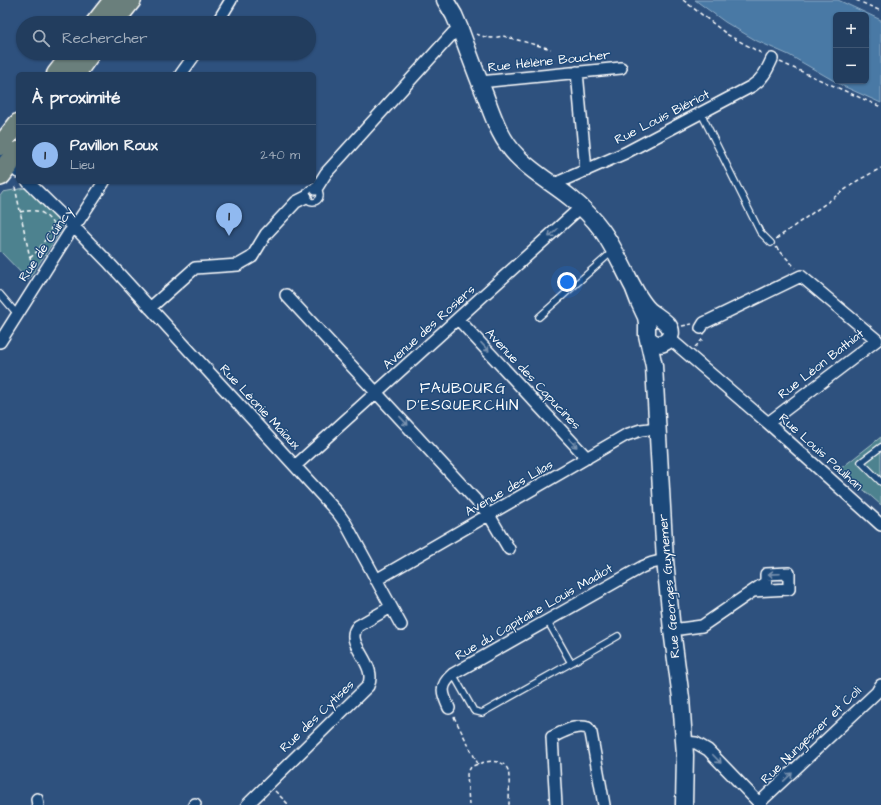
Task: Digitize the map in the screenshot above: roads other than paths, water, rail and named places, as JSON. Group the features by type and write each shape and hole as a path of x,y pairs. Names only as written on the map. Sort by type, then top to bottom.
{"main road":[{"path":"100,16 113,0"},
{"path":"119,16 132,0"},
{"name":"Rue Georges Guynemer","path":"446,0 460,29 497,125 508,146 526,165 572,199 589,214 602,230 634,289 645,306 667,333 657,352 654,366"},
{"path":"58,72 67,60"},
{"path":"77,72 86,60"},
{"path":"9,164 16,132"},
{"name":"Rue Georges Guynemer","path":"634,289 646,317 647,334 654,366 665,560 681,698 684,742 684,805"},
{"path":"659,320 667,333 660,344 654,344 647,334 650,324 653,321 659,320"}],"street":[{"path":"221,16 231,0"},
{"path":"316,189 326,173 453,33 460,29"},
{"name":"Rue Louis Blériot","path":"552,185 625,153 757,84 764,75 772,58"},
{"path":"182,72 191,60"},
{"name":"Rue Hélène Boucher","path":"480,82 621,68"},
{"path":"577,72 586,170"},
{"name":"Rue Léonie Maïaux","path":"30,184 110,264 343,519 401,625"},
{"name":"Rue de Cuincy","path":"0,342 68,233 74,227 103,184"},
{"path":"150,308 195,268 238,265 252,257 266,234 296,202 306,197"},
{"name":"Avenue des Rosiers","path":"295,466 581,207"},
{"name":"Rue Léon Bathiat","path":"702,326 801,276 877,340 768,423"},
{"path":"286,295 482,506 509,549"},
{"name":"Avenue des Capucines","path":"458,319 587,458"},
{"name":"Rue Louis Paulhan","path":"667,333 687,353 768,423 881,525"},
{"name":"Avenue des Lilas","path":"376,580 630,433 658,428"},
{"name":"Rue du Capitaine Louis Madiot","path":"449,708 444,697 443,687 448,678 453,674 642,567 665,560"},
{"path":"672,630 702,626 753,590"},
{"name":"Rue des Cytises","path":"246,805 368,686 371,678 370,674 368,667 354,641 354,631 358,626 391,607"},
{"name":"Rue Nungesser et Coli","path":"760,804 877,692 881,685"},
{"path":"556,805 552,737 574,728 585,727 590,729 591,733 604,805"},
{"path":"684,742 696,743 708,750 760,804"}],"lane":[{"path":"701,113 760,232 771,243"},
{"path":"310,188 316,189 318,190 320,196 319,199 312,202 308,200 306,195 308,190 310,188"},
{"path":"539,317 614,250"},
{"path":"0,294 17,314"},
{"path":"881,447 861,462 881,482"},
{"path":"547,620 571,663"},
{"path":"453,674 474,711 482,713 618,636"}],"water":[{"path":"695,0 838,0 864,12 833,12 833,80 789,55 757,41 725,22"},
{"path":"869,14 881,20 881,103 840,84 869,84"}],"place":[{"name":"Pavillon Roux","path":"229,236"}],"district":[{"name":"FAUBOURG D'ESQUERCHIN","path":"463,396"}]}
